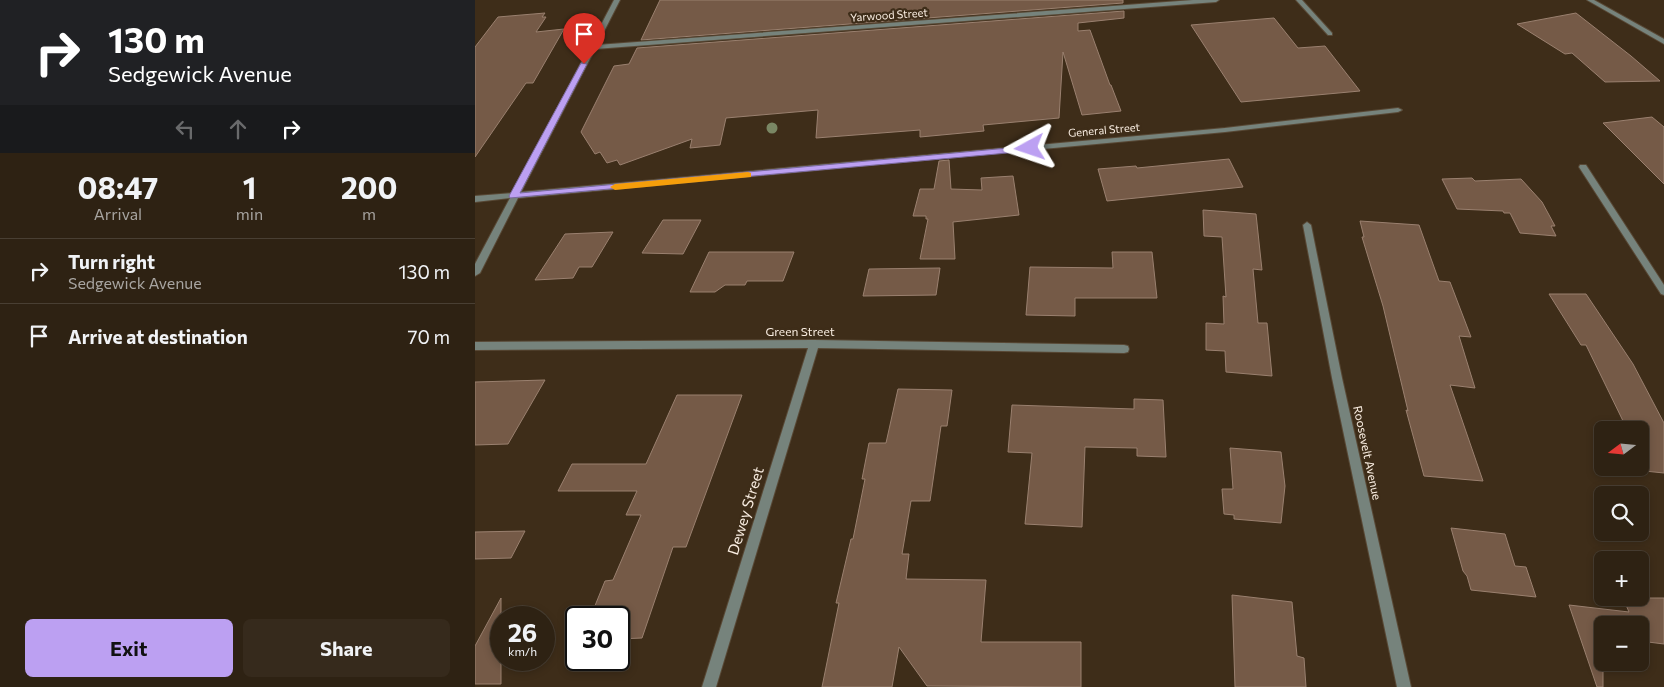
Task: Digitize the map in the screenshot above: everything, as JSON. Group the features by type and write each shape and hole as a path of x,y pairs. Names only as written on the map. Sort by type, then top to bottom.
{"street":[{"path":"475,273 617,0"},
{"name":"Yarwood Street","path":"593,47 1216,0"},
{"path":"1299,0 1330,34"},
{"path":"1591,0 1664,42"},
{"name":"General Street","path":"475,199 1215,131 1398,110"},
{"path":"1583,167 1664,292"},
{"name":"Roosevelt Avenue","path":"1307,225 1337,378 1404,687"},
{"name":"Green Street","path":"475,346 814,344 1124,348"},
{"name":"Dewey Street","path":"709,687 814,344"}],"building":[{"path":"660,0 1123,0 1123,3 641,40"},
{"path":"1124,11 1124,18 1078,23 1078,31 1090,30 1121,111 1082,115 1063,52 1059,118 983,125 984,131 920,137 920,130 816,138 818,110 726,118 720,145 690,148 692,139 620,165 617,160 607,163 600,152 595,154 581,132 614,66 629,64 637,48"},
{"path":"545,13 542,17 546,17 536,32 564,29 533,83 526,83 475,157 475,47 498,17"},
{"path":"1576,13 1660,81 1605,82 1572,53 1565,54 1517,24"},
{"path":"1274,18 1298,48 1325,46 1360,91 1241,102 1191,25"},
{"path":"1652,117 1664,127 1664,184 1603,123"},
{"path":"1229,159 1243,187 1107,201 1098,169 1136,166 1137,168"},
{"path":"949,160 951,189 982,190 981,178 1013,176 1019,215 953,222 955,259 920,259 928,219 926,219 926,216 913,216 920,189 934,189 939,161"},
{"path":"1472,178 1475,181 1521,179 1542,202 1555,226 1551,226 1556,236 1520,233 1510,213 1504,213 1503,211 1457,209 1442,179"},
{"path":"1203,210 1256,214 1262,270 1253,269 1258,323 1267,323 1272,376 1226,372 1225,351 1206,350 1206,323 1224,324 1223,296 1226,297 1222,237 1204,236"},
{"path":"663,220 701,220 683,254 642,253"},
{"path":"1360,221 1419,225 1439,281 1450,282 1471,337 1459,336 1475,388 1450,385 1483,481 1424,476 1406,410 1408,411 1383,306 1362,237 1364,237"},
{"path":"613,232 592,267 579,267 573,278 535,280 565,234"},
{"path":"709,252 794,252 783,281 747,281 745,285 725,285 715,292 690,292"},
{"path":"1112,252 1152,252 1157,298 1075,298 1075,316 1026,315 1030,267 1113,268"},
{"path":"940,268 936,295 863,296 869,269"},
{"path":"1549,294 1586,294 1633,364 1664,423 1664,473 1649,471 1649,421 1623,421 1586,345 1581,345"},
{"path":"545,380 508,444 475,445 475,382"},
{"path":"898,389 952,390 947,426 941,426 930,501 911,501 902,554 909,554 906,579 986,580 981,642 1081,642 1081,687 927,686 899,647 892,687 822,687 839,603 836,603 851,539 853,539 865,479 862,479 869,443 886,443"},
{"path":"677,395 742,395 686,547 673,547 642,638 630,639 630,606 595,606 605,581 613,580 641,515 626,515 637,491 558,491 572,464 646,464"},
{"path":"1134,399 1163,400 1166,457 1137,456 1137,448 1085,447 1082,527 1025,524 1032,453 1008,452 1012,405 1134,409"},
{"path":"1230,448 1281,452 1285,486 1281,523 1234,519 1234,515 1224,514 1222,489 1233,489"},
{"path":"1451,528 1505,534 1515,566 1526,567 1536,597 1471,590 1467,576 1463,571"},
{"path":"525,531 511,558 475,559 475,532"},
{"path":"1232,595 1292,602 1297,656 1304,658 1306,687 1235,687"},
{"path":"501,598 501,606 497,606"},
{"path":"1649,598 1664,598 1664,644 1649,642 1649,616 1594,616 1594,671 1603,671 1603,687 1597,687 1569,605 1629,612 1626,606 1649,606"},
{"path":"490,618 490,671 501,671 501,684 475,684 475,646"}],"slow traffic":[{"path":"615,187 748,175"}],"route":[{"path":"584,64 514,196 1030,148"}]}
